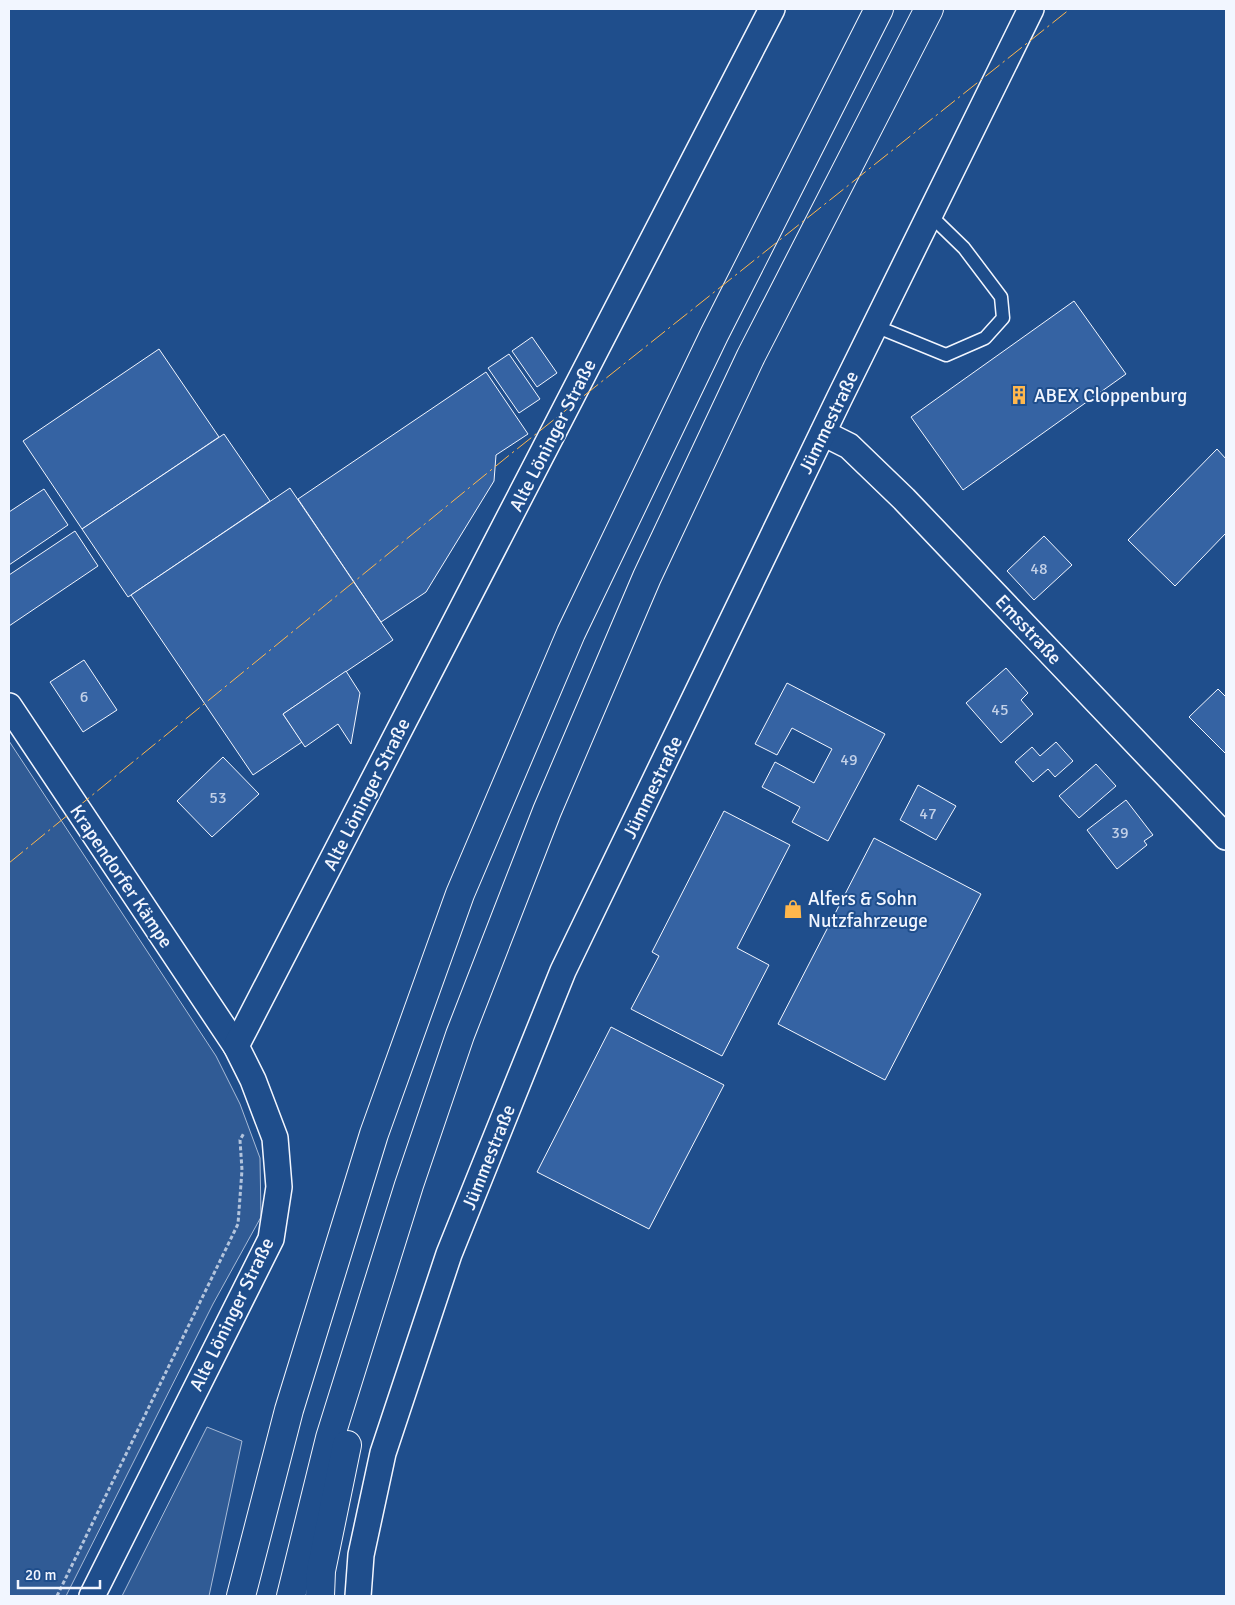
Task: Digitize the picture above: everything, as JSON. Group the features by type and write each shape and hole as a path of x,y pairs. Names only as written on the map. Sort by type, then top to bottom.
{"highway":[{"path":"241,1596 289,1410 371,1144 460,894 575,624 714,335 878,9"},
{"path":"291,1596 330,1438 409,1185 460,1035 540,829 647,577 751,356 929,9"},
{"path":"320,1596 320,1571 347,1444 417,1217 409,1185"}],"street":[{"name":"Alte Löninger Straße","path":"92,1596 270,1239 279,1187 275,1138 253,1080 236,1046 772,9"},
{"name":"Jümmestraße","path":"358,1596 361,1555 383,1453 449,1254 563,971 875,326 1031,9"},
{"name":"Emsstraße","path":"823,433 849,446 904,499 1226,837"},
{"name":"Krapendorfer Kämpe","path":"9,706 236,1046"}],"lane":[{"path":"875,326 946,355 985,338 1003,318 1001,297 964,248 930,215"}],"path":[{"path":"57,1596 238,1224 242,1170 240,1140 262,1104"}],"shaded area":[{"path":"9,741 216,1056 240,1104 260,1158 261,1217 213,1304 66,1596 9,1596"},
{"path":"207,1427 242,1441 209,1596 122,1596"}],"building":[{"name":"ABEX Cloppenburg","path":"1074,301 1126,374 963,490 911,417"},
{"path":"532,337 557,373 537,387 512,351"},
{"path":"159,349 219,437 82,529 23,441"},
{"path":"509,354 540,399 519,413 488,368"},
{"path":"486,372 528,434 496,455 494,481 426,592 381,622 298,499"},
{"path":"224,434 270,501 128,597 82,529"},
{"path":"1217,449 1226,459 1226,533 1175,586 1128,540"},
{"path":"290,488 393,640 283,714 302,742 253,775 131,595"},
{"path":"44,489 68,525 9,565 9,512"},
{"path":"75,531 98,566 9,626 9,575"},
{"path":"1044,536 1072,565 1034,600 1007,571"},
{"path":"84,660 117,710 83,732 50,682"},
{"path":"1006,668 1028,693 1021,700 1033,714 1001,743 966,703"},
{"path":"346,671 360,693 351,744 338,724 305,747 283,714"},
{"path":"787,683 885,734 828,841 792,822 800,807 762,787 775,762 814,783 832,749 792,728 777,755 755,744"},
{"path":"1218,689 1226,697 1226,754 1189,717"},
{"path":"1056,742 1073,761 1055,777 1048,769 1033,782 1015,762 1032,747 1040,756"},
{"path":"223,757 259,794 212,837 177,801"},
{"path":"1096,764 1116,786 1079,818 1059,796"},
{"path":"918,785 956,806 936,840 900,820"},
{"path":"1126,800 1153,835 1144,841 1147,845 1117,869 1087,830"},
{"path":"724,811 790,845 737,948 769,965 722,1056 631,1009 659,956 652,952"},
{"path":"874,838 981,894 885,1080 778,1024"},
{"path":"611,1027 724,1085 649,1229 537,1172"}],"power":[{"path":"9,863 507,457 1070,9"}],"place":[{"name":"ABEX Cloppenburg","path":"1019,395"},
{"name":"Alfers & Sohn Nutzfahrzeuge","path":"793,909"}]}
